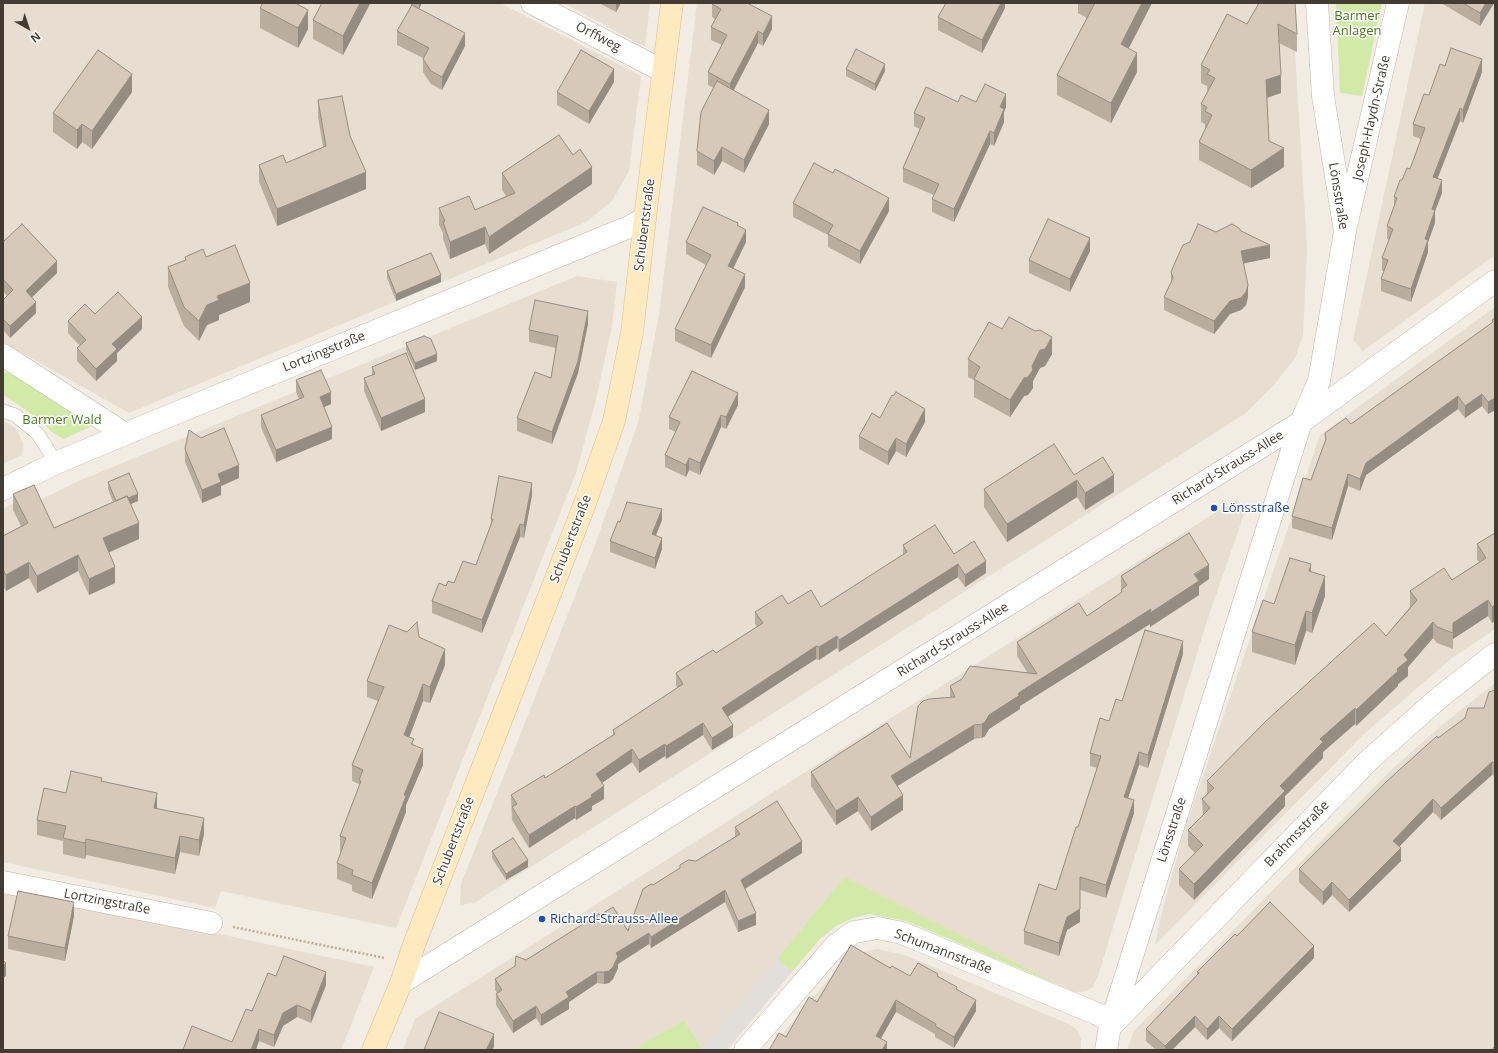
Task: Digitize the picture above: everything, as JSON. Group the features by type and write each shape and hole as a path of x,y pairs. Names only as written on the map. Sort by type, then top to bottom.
{"street":[{"name":"Orffweg","path":"532,3 663,71"},
{"name":"Schubertstraße","path":"373,1050 584,506 614,421 632,333 672,3"},
{"name":"Lönsstraße","path":"1106,1050 1111,1024 1301,422 1319,381 1345,232 1323,96 1317,3"},
{"name":"Joseph-Haydn-Straße","path":"1345,232 1398,3"},
{"name":"Lortzingstraße","path":"3,489 56,463 629,227 645,218"},
{"name":"Richard-Strauss-Allee","path":"400,983 1301,422 1495,281"},
{"path":"3,355 125,434"},
{"name":"Brahmsstraße","path":"1111,1024 1368,761 1440,697 1495,654"},
{"name":"Lortzingstraße","path":"3,882 211,923"},
{"name":"Schumannstraße","path":"745,1050 836,945 854,932 878,928 902,933 1111,1024"}],"lane":[{"path":"3,411 15,415 38,434 56,463"}],"path":[{"path":"211,923 385,958"}],"shaded area":[{"path":"3,3 500,3 641,76 629,171 612,201 586,222 129,413 3,342"},
{"path":"564,3 650,3 645,47"},
{"path":"697,3 1292,3 1307,249 1303,335 1295,358 1274,385 1246,413 474,903 460,905 461,884 594,548 638,423 659,315"},
{"path":"1425,3 1495,3 1495,255 1363,351 1353,340"},
{"path":"577,276 617,282 612,326 596,399 576,473 396,928 221,891 215,908 3,862 3,509 32,493 36,502 81,480"},
{"path":"1495,307 1495,629 1452,658 1365,733 1155,945 1160,920 1184,831 1320,435"},
{"path":"3,420 16,429 23,443 22,455 3,464"},
{"path":"1237,499 1245,511 1206,624 1098,976 1093,987 1086,991 1074,992 845,878 702,1049 684,1020 633,1050 403,1050 415,1019"},
{"path":"1495,683 1495,1050 1127,1050 1134,1031 1390,771 1442,725"},
{"path":"8,889 374,967 341,1050 3,1050 3,894"},
{"path":"877,949 905,955 1071,1025 1078,1031 1081,1040 1081,1050 769,1050 849,955"},
{"path":"777,959 792,972 727,1050 701,1050"}],"green space":[{"name":"Barmer Anlagen","path":"1336,3 1382,3 1362,96 1340,93"},
{"name":"Barmer Wald","path":"10,372 96,424 64,439 52,432 40,420 3,395 3,373"},
{"path":"845,877 1066,988 906,921 870,914 853,918 836,926 821,938 792,972 777,959"},
{"path":"684,1020 702,1049 701,1050 633,1050"}],"building":[{"path":"263,3 295,3 308,10 298,28 260,8"},
{"path":"322,3 360,3 343,36 313,20"},
{"path":"747,3 772,16 763,34 758,31 730,84 708,72 727,35 711,27 721,9 712,4"},
{"path":"946,3 1001,3 982,40 938,17"},
{"path":"1095,3 1142,3 1121,44 1137,53 1111,103 1057,75"},
{"path":"1259,3 1295,3 1297,34 1278,24 1281,75 1266,80 1269,141 1284,148 1251,170 1199,142 1212,115 1205,111 1207,107 1201,104 1215,78 1207,74 1210,70 1201,65 1227,14 1247,24"},
{"path":"1463,3 1486,3 1480,13"},
{"path":"412,5 465,33 442,77 431,71 423,59 429,48 397,31"},
{"path":"1451,48 1482,59 1463,110 1460,108 1433,177 1442,180 1432,209 1435,210 1425,239 1428,240 1411,289 1381,279 1388,260 1382,258 1393,229 1387,226 1397,198 1394,197 1400,180 1402,180 1407,168 1410,169 1425,128 1413,124 1424,94 1429,95 1440,64 1445,66"},
{"path":"856,49 885,64 875,84 846,69"},
{"path":"98,50 132,74 92,131 82,124 77,130 53,113"},
{"path":"581,50 614,69 589,111 557,92"},
{"path":"717,81 769,110 744,160 722,147 714,161 697,151 701,112"},
{"path":"985,84 1006,94 1000,107 1004,109 994,133 990,131 954,209 932,199 939,184 903,168 925,118 914,113 926,87 958,102 961,95 976,102"},
{"path":"342,96 350,136 366,172 277,209 259,165 283,155 286,163 326,146 318,100"},
{"path":"559,135 573,155 580,149 592,167 489,237 485,227 450,242 443,222 445,221 439,208 469,196 475,210 515,193 502,173"},
{"path":"814,163 833,173 835,169 889,198 860,251 828,234 833,225 793,203"},
{"path":"703,207 738,223 737,225 746,230 728,266 745,274 711,345 675,329 711,255 686,242"},
{"path":"1048,219 1090,238 1070,279 1029,260"},
{"path":"22,224 57,261 26,291 36,302 10,326 3,319 3,300 13,290 3,279 3,242"},
{"path":"1198,224 1216,232 1232,224 1241,231 1270,245 1241,251 1248,285 1246,292 1241,298 1230,301 1214,321 1164,297 1173,278 1171,272 1183,245 1190,242"},
{"path":"235,245 250,283 217,296 219,300 207,305 199,321 184,307 168,267 186,260 185,257 203,249 206,257"},
{"path":"431,253 441,275 396,294 387,271"},
{"path":"118,292 142,317 112,344 117,349 96,369 77,348 86,340 68,321 85,304 95,314"},
{"path":"535,300 588,311 578,361 552,432 517,418 535,372 551,378 558,336 529,330"},
{"path":"1009,317 1035,331 1040,330 1052,337 1045,349 1040,350 1032,366 1033,370 1028,377 1024,378 1010,400 974,379 980,367 968,359 989,322 1002,329"},
{"path":"1495,318 1495,398 1488,402 1482,394 1465,406 1458,396 1366,463 1360,479 1348,474 1332,528 1292,516 1303,478 1311,480 1326,439 1325,433 1346,418 1351,424 1493,322 1492,320"},
{"path":"424,336 431,339 437,354 415,363 406,343"},
{"path":"406,353 425,399 381,418 364,378 375,374 372,367"},
{"path":"321,370 331,392 320,397 332,427 276,450 261,415 304,397 296,380"},
{"path":"692,371 738,393 726,417 721,415 700,463 689,458 686,465 665,455 680,422 669,417"},
{"path":"896,392 925,409 906,444 896,438 888,452 859,436 872,413 880,418 892,395 893,396"},
{"path":"224,428 239,465 218,474 221,482 202,490 185,449 189,430 201,438"},
{"path":"1054,444 1074,475 1103,457 1114,475 1085,493 1077,480 1007,524 984,489"},
{"path":"129,473 138,494 128,498 127,496 116,501 108,482"},
{"path":"499,476 532,483 524,525 520,524 482,620 432,601 439,583 446,586 448,581 454,583 463,561 476,565 493,519 491,519"},
{"path":"34,485 54,528 127,496 139,523 103,538 115,567 89,579 78,555 37,576 29,562 6,575 3,570 3,536 28,523 13,494"},
{"path":"627,502 662,509 652,534 662,538 655,558 610,541 618,521 620,522"},
{"path":"935,525 954,554 974,541 986,561 965,575 958,564 839,640 837,636 819,647 816,646 722,708 733,725 712,738 703,723 666,746 665,744 639,760 632,749 596,774 604,786 591,795 592,797 529,835 512,807 517,804 511,795 544,775 545,778 615,734 613,730 683,684 676,673 713,650 716,653 763,623 755,612 782,595 788,604 811,590 821,607 907,552 903,545"},
{"path":"1189,533 1209,565 1194,574 1199,581 1150,613 1151,609 1020,692 1018,694 1020,695 989,715 982,724 974,725 891,776 903,795 871,817 858,797 836,811 811,772 887,723 910,758 918,706 923,701 929,699 955,697 950,686 962,679 970,666 1037,674 1017,642 1079,603 1087,616 1122,592 1121,590 1127,585 1121,576"},
{"path":"1495,533 1495,605 1492,607 1488,600 1453,623 1453,633 1437,627 1433,622 1404,655 1408,660 1397,669 1398,671 1356,710 1355,708 1320,739 1323,742 1280,786 1285,791 1194,884 1179,869 1203,845 1188,830 1210,808 1202,799 1214,788 1207,781 1266,721 1374,623 1386,636 1417,600 1410,591 1444,568 1452,580 1486,558 1477,544"},
{"path":"1290,558 1311,564 1309,571 1325,576 1312,613 1306,611 1295,645 1252,632 1263,600 1274,604"},
{"path":"417,622 419,637 445,649 430,687 423,684 404,735 414,739 411,744 423,749 404,795 406,796 372,883 352,875 353,870 337,863 346,838 340,836 361,781 359,780 363,770 352,765 384,687 367,681 389,625 407,632"},
{"path":"1145,630 1183,641 1148,755 1139,752 1124,797 1134,800 1106,885 1080,877 1080,909 1067,917 1059,943 1024,931 1039,884 1056,890 1101,756 1090,753 1100,718 1109,721 1116,699 1122,701"},
{"path":"1495,690 1495,763 1492,762 1441,808 1433,799 1393,841 1401,848 1349,900 1332,882 1323,892 1299,869 1386,782 1437,736 1438,738 1465,718 1468,708 1484,708 1489,692"},
{"path":"71,771 102,778 101,781 157,793 154,808 204,818 199,840 180,836 175,858 86,839 85,843 63,838 66,826 37,820 44,788 66,793"},
{"path":"777,801 802,841 741,880 756,913 738,921 725,890 651,937 649,933 616,953 618,956 613,967 609,971 597,972 566,992 569,997 541,1015 536,1006 513,1021 496,994 502,990 495,979 515,966 516,956 526,960 599,914 600,915 613,907 628,931 643,889 651,884 653,885 680,868 680,865 688,860 696,861 740,834 735,827"},
{"path":"513,838 528,860 506,874 492,851"},
{"path":"18,891 74,902 65,948 8,936"},
{"path":"1270,902 1314,946 1232,1029 1219,1016 1207,1029 1195,1016 1165,1046 1146,1029 1199,973 1197,972 1235,934 1237,936"},
{"path":"851,945 890,968 892,966 910,976 918,963 957,987 956,989 976,1000 954,1037 935,1026 936,1024 896,1000 876,1036 887,1042 882,1050 769,1050 779,1033 786,1037 809,997 817,1002"},
{"path":"284,956 326,972 311,1011 297,1005 283,1013 274,1035 259,1029 251,1050 183,1050 192,1026 232,1042 246,1009 252,1011 268,973 276,976"},
{"path":"439,1012 494,1034 486,1050 424,1050"}],"place":[{"name":"Lönsstraße","path":"1214,508"},
{"name":"Richard-Strauss-Allee","path":"542,919"}]}
